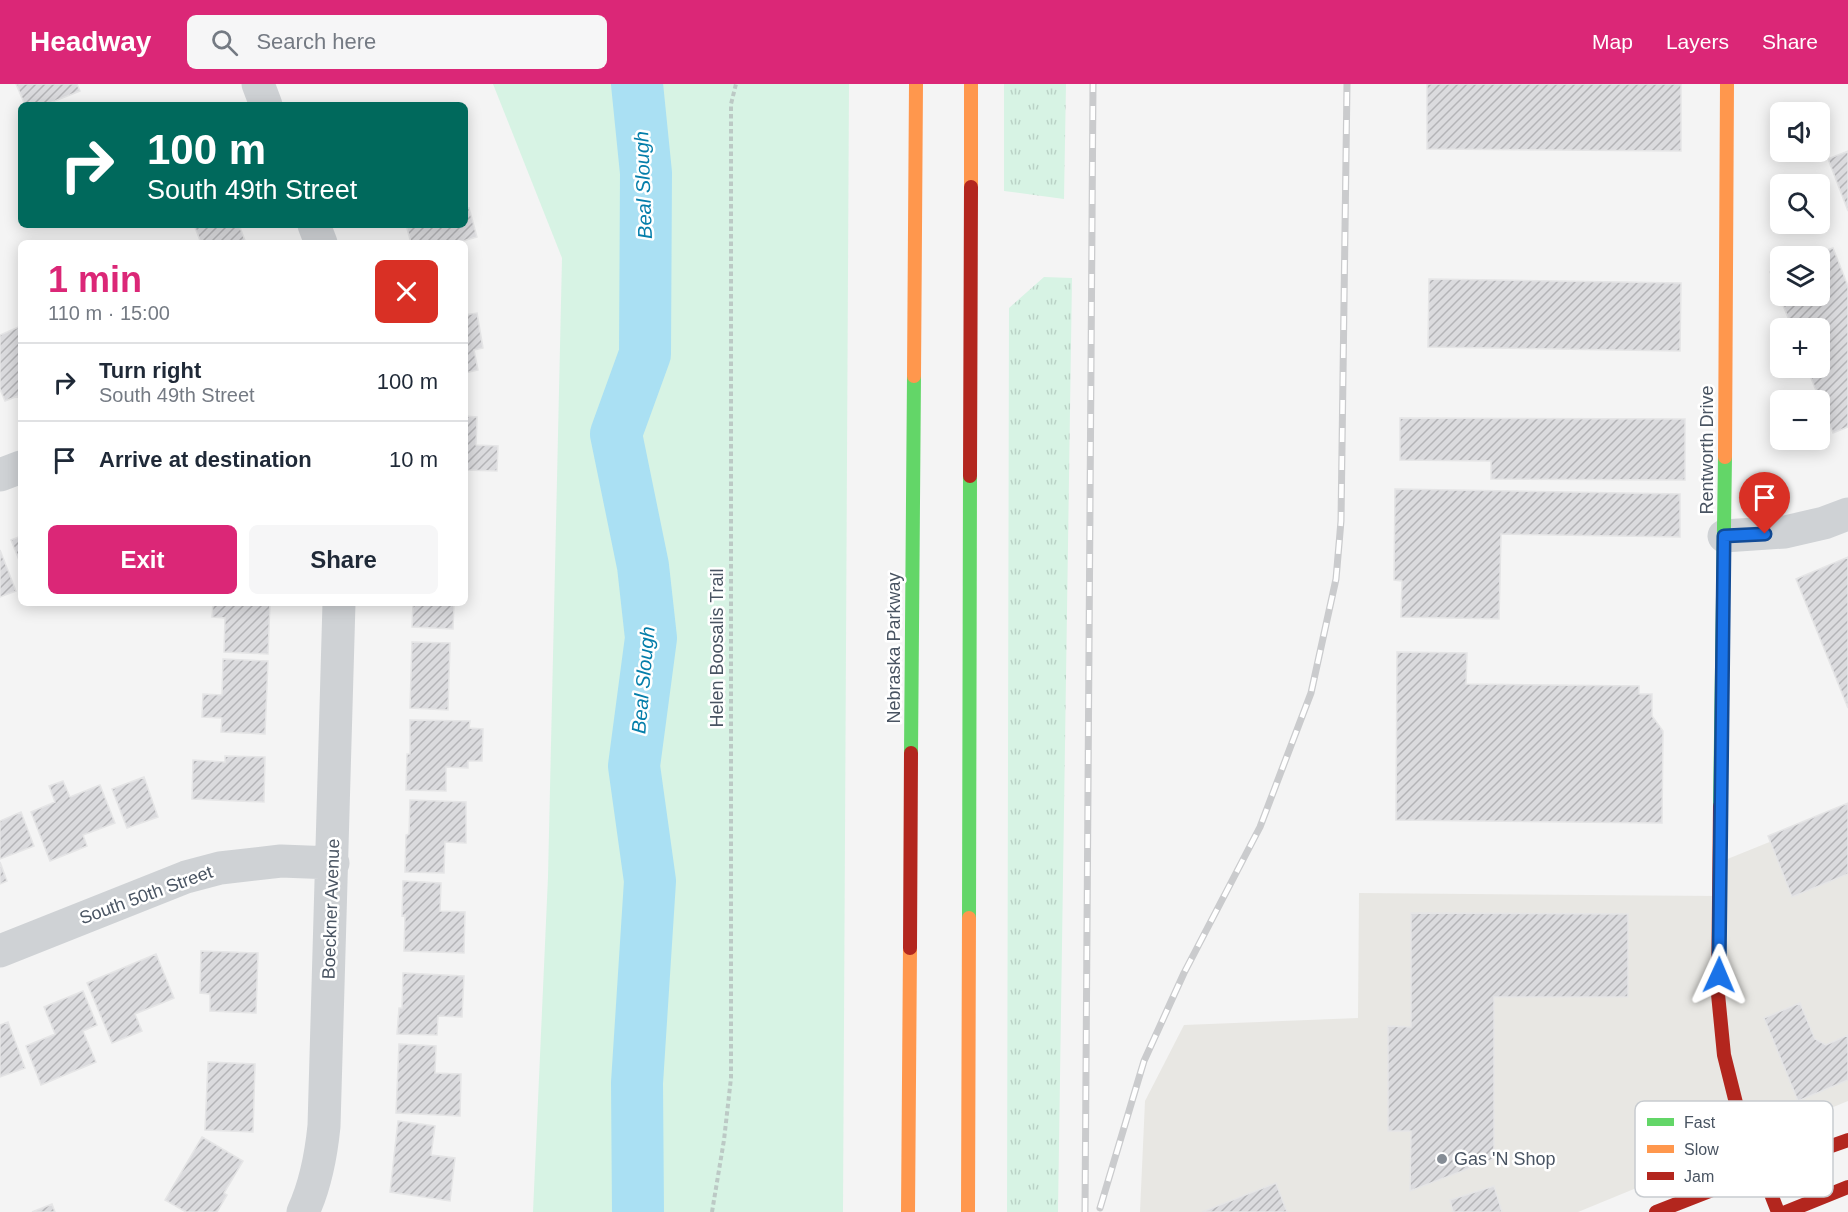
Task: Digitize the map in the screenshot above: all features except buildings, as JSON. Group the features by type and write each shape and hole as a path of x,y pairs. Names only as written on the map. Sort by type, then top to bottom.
{"main road":[{"name":"Nebraska Parkway","path":"908,1212 916,84"},
{"path":"968,1212 971,84"},
{"name":"Rentworth Drive","path":"1727,84 1718,994 1725,1055 1736,1101"},
{"path":"1833,1145 1848,1140"},
{"path":"1833,1193 1848,1187"},
{"path":"1656,1212 1694,1197"},
{"name":"Rentworth Drive","path":"1772,1197 1778,1212"},
{"path":"1786,1212 1823,1197"}],"street":[{"path":"258,84 265,102"},
{"path":"0,475 18,468"},
{"path":"1724,536 1785,532 1824,523 1848,514"},
{"name":"Boeckner Avenue","path":"303,1212 320,1162 324,1126 339,606"},
{"name":"South 50th Street","path":"0,951 186,877 220,868 263,861 333,862"}],"path":[{"name":"Helen Boosalis Trail","path":"712,1212 731,1078 731,104 736,84"}],"shaded area":[{"path":"1848,810 1848,1101 1833,1107 1833,1101 1635,1101 1635,1189 1578,1212 1140,1212 1145,1101 1184,1025 1358,1018 1359,893 1719,896 1720,862"}],"green space":[{"path":"493,84 849,84 843,1212 533,1212 548,877 562,258"},
{"path":"1004,84 1066,84 1064,199 1004,191"},
{"path":"1044,277 1072,278 1058,1212 1007,1212 1009,308"}],"waterway":[{"name":"Beal Slough","path":"637,84 646,173 645,354 616,434 643,566 651,638 634,766 650,881 637,1083 638,1212"}],"railway":[{"path":"1085,1212 1093,84"},
{"path":"1100,1208 1144,1061 1184,973 1260,827 1311,693 1336,579 1341,521 1347,84"}],"traffic: fast":[{"path":"911,753 914,376"},
{"path":"1720,806 1725,457"},
{"path":"969,918 970,476"}],"traffic: slow":[{"path":"914,376 916,84"},
{"path":"971,84 971,187"},
{"path":"1725,457 1727,84"},
{"path":"968,1212 969,918"},
{"path":"908,1212 910,948"}],"traffic: jam":[{"path":"970,476 971,187"},
{"path":"910,948 911,753"},
{"path":"1720,806 1718,994 1724,1055 1736,1101"},
{"path":"1833,1145 1848,1140"},
{"path":"1833,1193 1848,1187"},
{"path":"1656,1212 1694,1197"},
{"path":"1772,1197 1778,1212"},
{"path":"1786,1212 1823,1197"}],"place":[{"name":"Gas 'N Shop","path":"1442,1159"}],"route":[{"path":"1719,975 1724,536 1765,534"}]}
